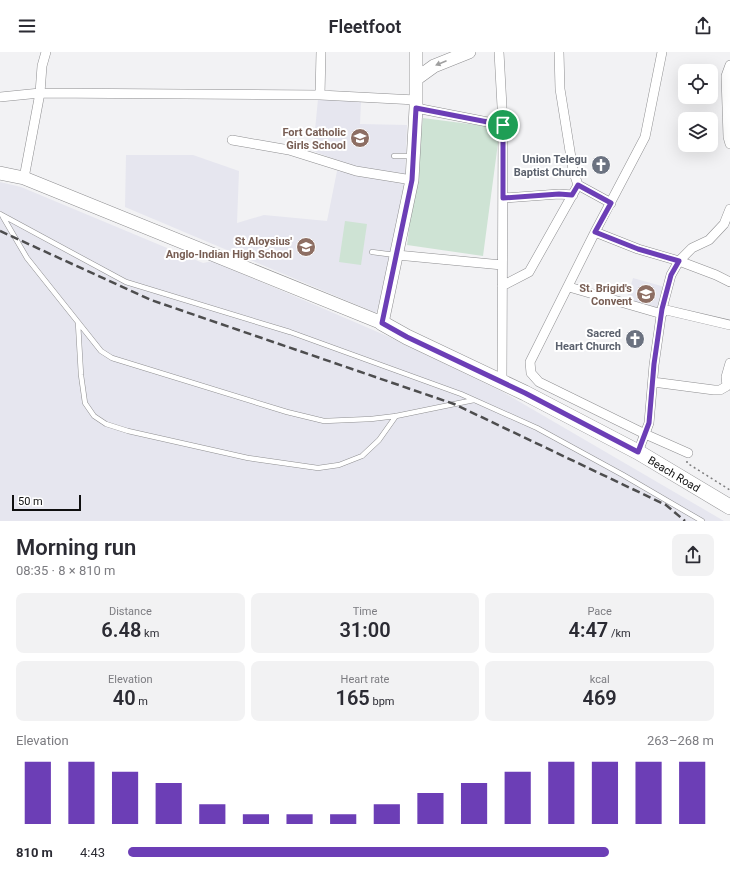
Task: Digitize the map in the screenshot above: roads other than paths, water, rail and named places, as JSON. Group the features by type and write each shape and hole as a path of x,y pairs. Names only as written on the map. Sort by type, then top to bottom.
{"main road":[{"name":"Beach Road","path":"382,323 407,337 525,393 638,452 730,507"}],"street":[{"path":"24,178 40,93 42,66 46,52"},
{"path":"320,95 321,52"},
{"path":"0,173 24,178 382,323 412,180 416,104 416,52"},
{"path":"416,79 434,66 469,52"},
{"path":"499,52 503,125 502,382"},
{"path":"559,52 560,89 573,170 578,185 611,203"},
{"path":"662,52 645,137 595,232 569,287 530,362 531,373 539,382 645,434 688,453"},
{"path":"730,65 726,76 728,137 730,144"},
{"path":"0,97 40,93 320,95 416,104 503,125"},
{"path":"232,140 289,150 356,170 412,180"},
{"path":"502,286 529,272 578,185"},
{"path":"503,198 559,194 572,195"},
{"path":"638,452 649,423 652,382 662,312 671,275 679,261 692,248 709,240 724,224 730,209"},
{"path":"595,232 638,249 679,261 730,282"},
{"path":"397,255 502,264"},
{"path":"569,287 662,312 730,325"},
{"path":"652,382 720,390 728,387 726,378 730,363"}],"lane":[{"path":"394,156 413,156"},
{"path":"1,215 27,258 100,351 112,358 287,412 324,421 371,419 396,416 474,400"},
{"path":"1,215 126,282 290,332 461,394 537,428 623,474 702,521"},
{"path":"372,252 397,255"},
{"path":"78,322 81,375 85,404 94,416 106,424 128,431 248,458 318,468 339,465 362,456 379,440 396,416"}],"railway":[{"path":"0,231 151,300 454,404 666,505 685,521"}],"place":[{"name":"Fort Catholic Girls School","path":"360,138"},
{"name":"Union Telegu Baptist Church","path":"601,165"},
{"name":"St Aloysius' Anglo-Indian High School","path":"306,247"},
{"name":"St. Brigid's Convent","path":"646,294"},
{"name":"Sacred Heart Church","path":"635,339"}]}
